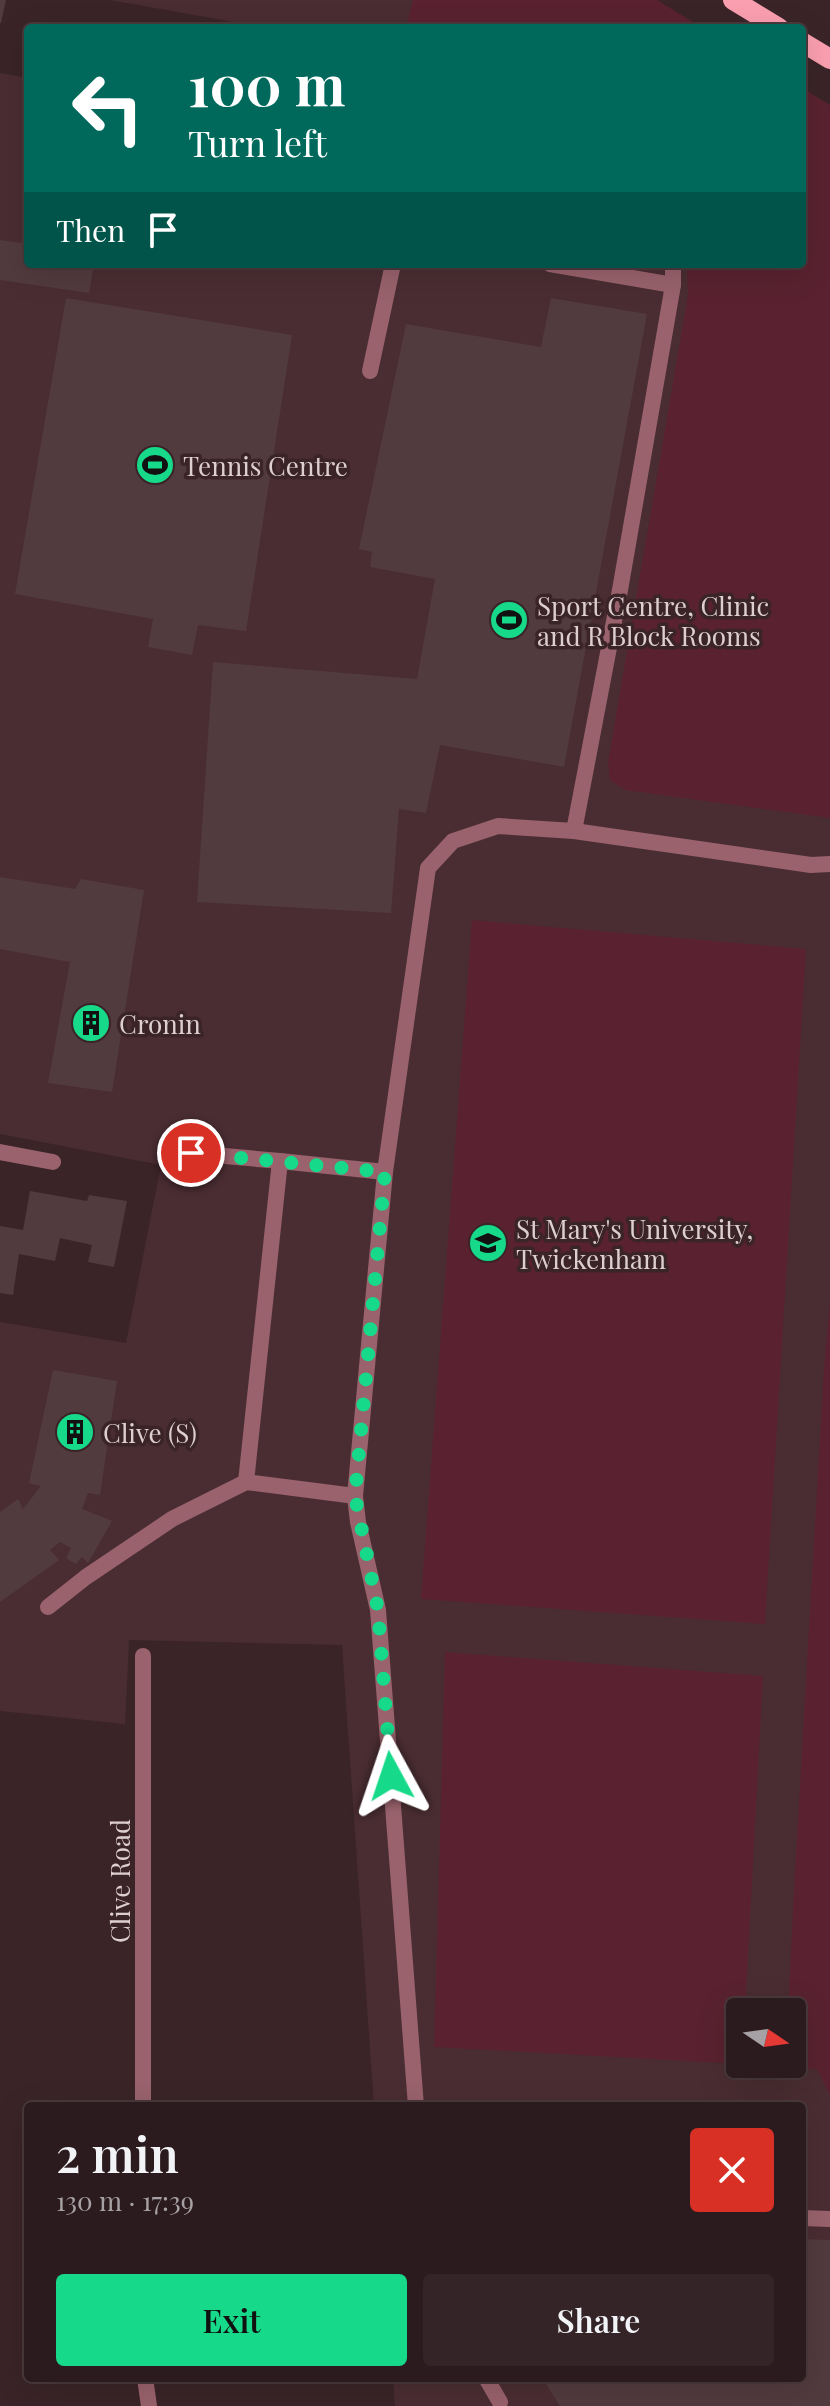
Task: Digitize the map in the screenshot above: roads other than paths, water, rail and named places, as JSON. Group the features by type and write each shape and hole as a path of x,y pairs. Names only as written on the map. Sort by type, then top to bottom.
{"main road":[{"path":"733,0 772,24"},
{"path":"806,44 830,59"}],"street":[{"path":"370,371 392,268"},
{"path":"573,268 673,285"},
{"path":"574,831 620,590 673,285 673,268"},
{"path":"416,2102 378,1610 355,1496 385,1172 428,868 453,841 498,826 574,831 811,865 830,864"},
{"path":"0,1152 53,1162"},
{"path":"191,1153 385,1172"},
{"path":"246,1482 280,1161"},
{"path":"48,1607 172,1519 246,1482 355,1496"},
{"name":"Clive Road","path":"143,1656 143,2102"},
{"path":"806,2218 830,2219"},
{"path":"146,2382 149,2406"},
{"path":"488,2382 500,2402"}],"place":[{"name":"Tennis Centre","path":"155,465"},
{"name":"Sport Centre, Clinic and R Block Rooms","path":"509,620"},
{"name":"Cronin","path":"91,1023"},
{"name":"St Mary's University, Twickenham","path":"488,1243"},
{"name":"Clive (S)","path":"75,1432"}]}
